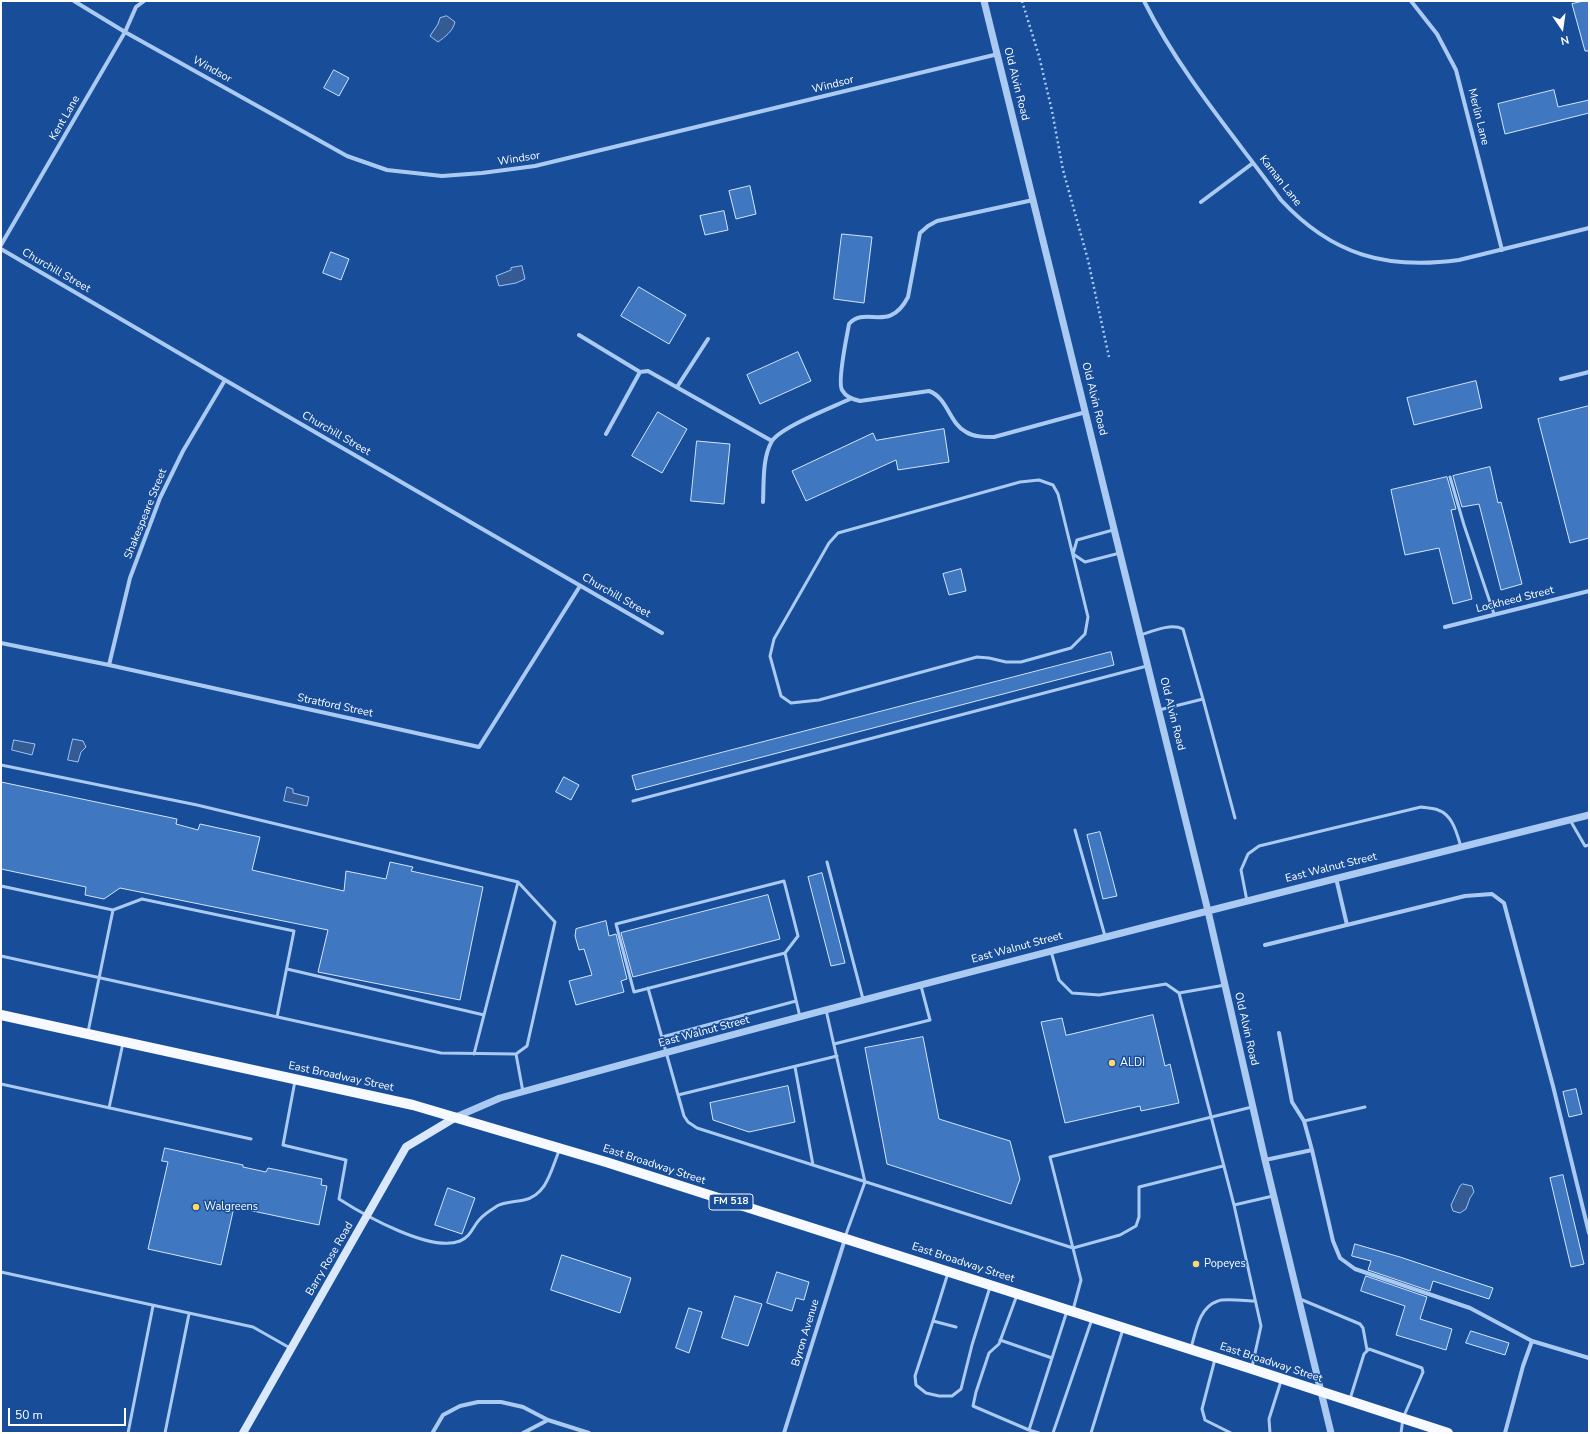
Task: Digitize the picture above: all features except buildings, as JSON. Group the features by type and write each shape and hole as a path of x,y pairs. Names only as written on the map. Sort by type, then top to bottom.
{"main road":[{"name":"East Broadway Street","path":"1,1015 413,1105 456,1117 561,1148 845,1238 1448,1433"},
{"name":"Barry Rose Road","path":"243,1433 406,1147 456,1117"}],"street":[{"name":"Windsor","path":"74,1 125,32 347,156 387,170 442,176 482,173 535,166 998,54"},
{"name":"Kent Lane","path":"1,245 125,32 136,7 144,1"},
{"name":"Old Alvin Road","path":"984,1 1149,666 1331,1433"},
{"name":"Kaman Lane","path":"1144,1 1164,38 1179,60 1282,200 1296,216 1313,230 1351,252 1389,261 1414,264 1437,263 1459,260 1589,228"},
{"name":"Merlin Lane","path":"1411,1 1437,34 1456,70 1502,250"},
{"path":"1202,202 1254,163"},
{"path":"850,399 842,390 840,380 849,324 854,319 861,317 889,317 897,312 904,304 908,297 920,233 937,221 1033,200"},
{"name":"Churchill Street","path":"1,249 662,633"},
{"path":"579,335 640,372 648,371 772,441"},
{"path":"677,387 708,339"},
{"path":"606,434 640,372"},
{"path":"1562,378 1589,372"},
{"name":"Shakespeare Street","path":"109,665 130,578 160,498 183,451 225,380"},
{"path":"763,502 766,458 772,441 784,430 850,399 860,401 929,391 935,393 941,399 958,426 966,432 981,437 994,438 1086,412"},
{"name":"Stratford Street","path":"1,643 109,665 479,747 580,586"},
{"name":"Lockheed Street","path":"1445,627 1589,591"},
{"name":"East Walnut Street","path":"456,1117 500,1098 921,984 1105,936 1589,815"},
{"path":"1336,878 1348,925"},
{"path":"1264,944 1465,896 1492,894 1504,903 1553,1086 1589,1233"},
{"path":"1279,1033 1292,1102 1304,1121 1333,1241 1340,1258 1355,1269 1470,1308 1532,1341 1589,1358"},
{"path":"1265,1160 1312,1150"},
{"name":"Byron Avenue","path":"784,1433 845,1238"},
{"path":"1505,1433 1523,1366 1532,1341"},
{"path":"440,1433 433,1432 443,1415 460,1406 478,1402 501,1402 523,1407 548,1420 589,1433"},
{"path":"523,1433 548,1420"}],"lane":[{"path":"1450,477 1464,525 1494,614"},
{"path":"1115,529 1077,540 1074,554 1088,617 1085,634 1071,648 1021,662 1006,662 977,657 819,700 791,703 781,696 770,656 774,638 829,543 838,533 1020,482 1039,480 1053,485 1058,494 1074,554 1085,562 1121,553"},
{"path":"1141,635 1178,626 1183,628 1235,818"},
{"path":"633,801 1149,666"},
{"path":"1159,710 1203,699"},
{"path":"1,765 197,805 518,882 555,922 526,1046 516,1054 441,1053 1,956"},
{"path":"1247,901 1241,870 1248,854 1259,846 1421,807 1438,810 1448,817 1454,826 1461,847"},
{"path":"1570,820 1585,846 1589,845"},
{"path":"1075,830 1105,936"},
{"path":"828,862 864,1000"},
{"path":"784,881 798,936 785,953 634,992 616,924 784,881"},
{"path":"474,1054 518,882"},
{"path":"1,886 113,910 142,900 294,931 277,1017"},
{"path":"87,1034 113,910"},
{"path":"1051,951 1059,980 1072,994 1099,995 1166,984 1179,993 1234,1205 1261,1326 1252,1369"},
{"path":"785,953 800,1017"},
{"path":"287,969 484,1015"},
{"path":"834,1044 930,1020 921,984"},
{"path":"1179,993 1225,985"},
{"path":"648,988 684,1116 688,1122 698,1128 1073,1248 1120,1235 1136,1226 1139,1217 1139,1187 1224,1166"},
{"path":"662,1037 713,1022 796,1001"},
{"path":"826,1010 865,1182 845,1238"},
{"path":"109,1108 124,1042"},
{"path":"516,1054 522,1092"},
{"path":"678,1095 837,1056"},
{"path":"795,1067 813,1165"},
{"path":"295,1079 283,1145 346,1160 339,1199 367,1216 416,1238 443,1243 459,1242 467,1237 480,1219 495,1208 500,1205 529,1199 539,1193 546,1184 561,1148"},
{"path":"1,1084 251,1139"},
{"path":"1029,1430 1052,1358 1081,1280 1050,1157 1253,1106"},
{"path":"1304,1121 1365,1107"},
{"path":"1234,1205 1274,1196"},
{"path":"948,1271 915,1376 916,1385 926,1393 939,1396 952,1396 961,1389 972,1345 990,1285"},
{"path":"1,1272 253,1327 291,1349"},
{"path":"1018,1294 999,1344 989,1353 973,1406 1039,1433"},
{"path":"1299,1299 1360,1324 1363,1328 1367,1350 1364,1354 1350,1402"},
{"path":"1191,1349 1198,1323 1204,1310 1218,1300 1255,1301"},
{"path":"128,1433 153,1306"},
{"path":"165,1433 190,1314"},
{"path":"1053,1433 1093,1318"},
{"path":"933,1321 956,1327"},
{"path":"1091,1433 1124,1328"},
{"path":"1000,1340 1052,1358"},
{"path":"1367,1350 1419,1366 1423,1370 1403,1418 1401,1433"},
{"path":"1215,1357 1202,1409 1205,1420 1231,1433"},
{"path":"1270,1433 1269,1419 1281,1379"}],"path":[{"path":"1022,1 1044,76 1063,170 1088,260 1108,357"}],"water":[{"path":"447,16 455,22 454,25 448,34 438,42 430,36 440,18"},
{"path":"522,266 525,279 516,283 499,286 496,276 511,270 511,268"},
{"path":"73,739 83,741 86,747 81,752 78,762 68,760"},
{"path":"14,740 35,744 32,755 12,750"},
{"path":"287,787 293,789 293,793 309,797 307,806 284,801"},
{"path":"1463,1184 1472,1186 1474,1192 1466,1209 1460,1213 1453,1211 1451,1205 1460,1186"}],"place":[{"name":"ALDI","path":"1112,1063"},
{"name":"Walgreens","path":"196,1207"},
{"name":"Popeyes","path":"1196,1264"}]}
